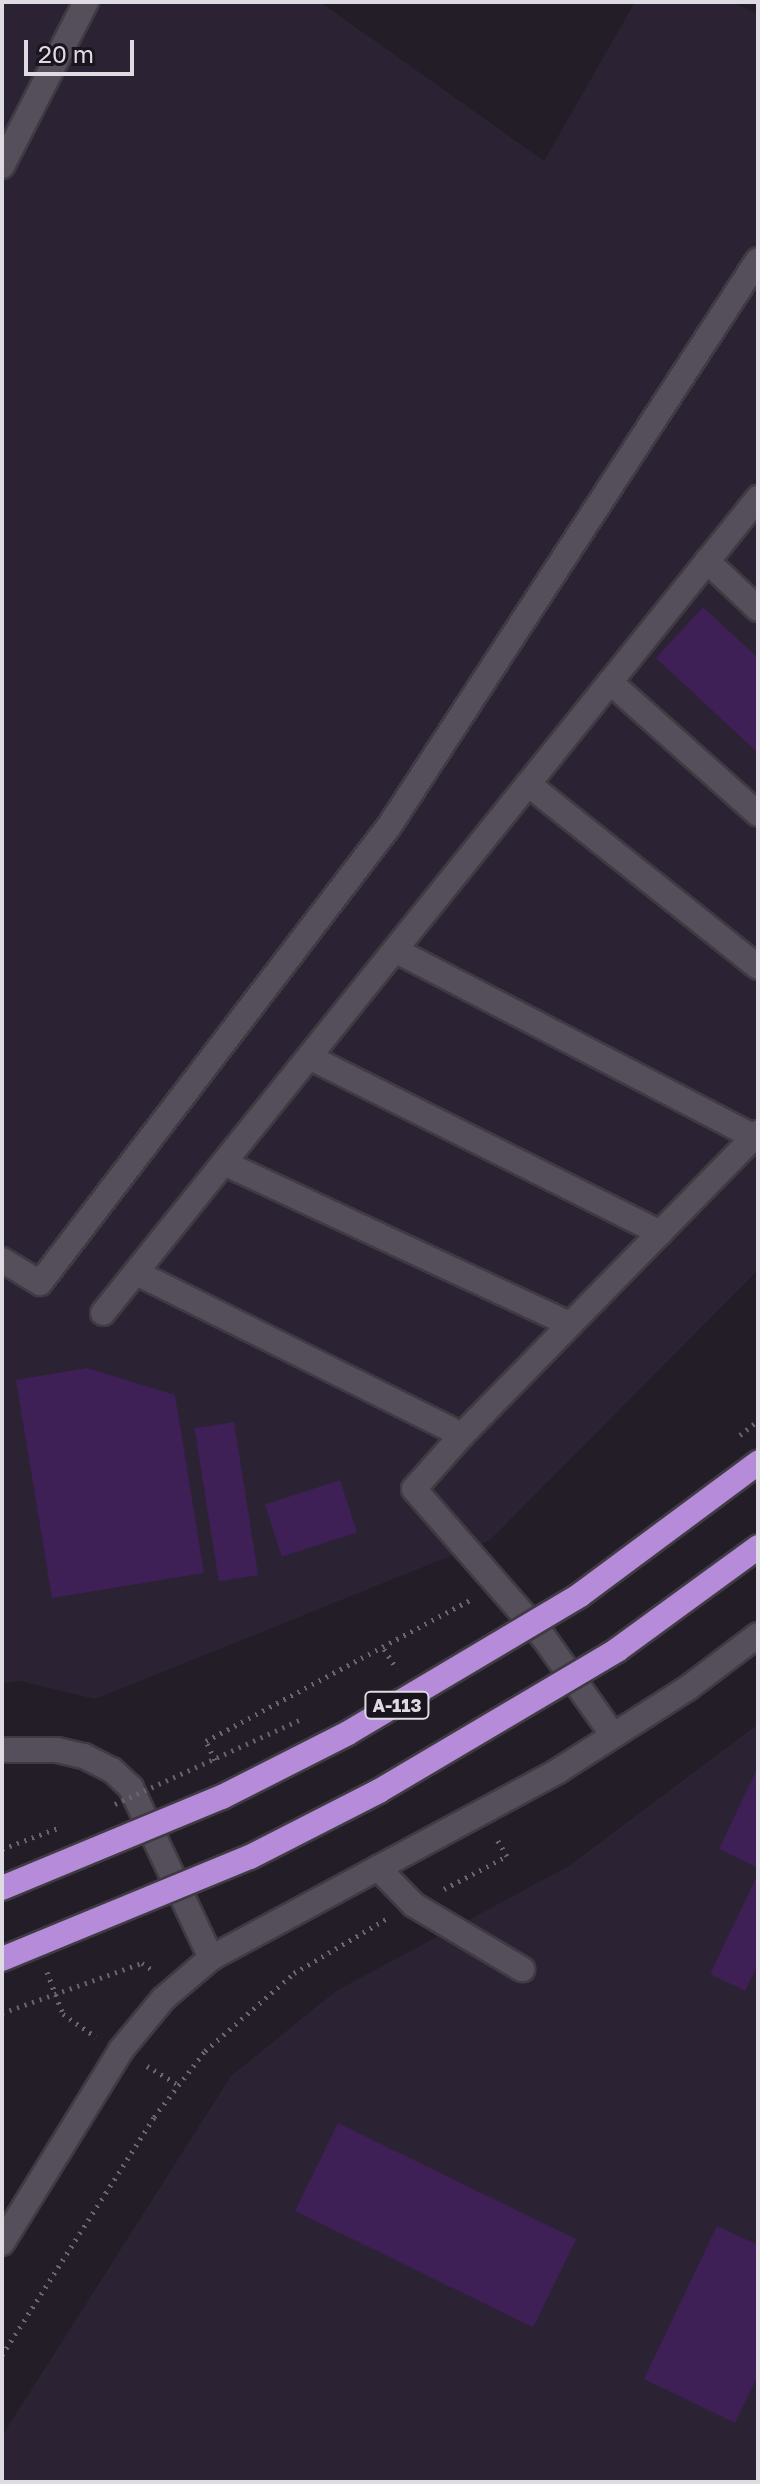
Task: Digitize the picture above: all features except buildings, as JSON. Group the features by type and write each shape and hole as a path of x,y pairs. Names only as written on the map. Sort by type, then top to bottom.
{"highway":[{"name":"А-113","path":"2,1888 222,1797 361,1726 580,1595 758,1463"},
{"path":"2,1959 250,1857 379,1791 617,1650 758,1547"}],"street":[{"path":"2,166 86,2"},
{"path":"2,1260 40,1283 390,825 758,260"},
{"path":"103,1313 758,498"},
{"path":"707,561 758,609"},
{"path":"610,682 758,814"},
{"path":"528,784 758,967"},
{"path":"395,950 756,1135 462,1435 414,1489 544,1638 613,1735"},
{"path":"309,1057 660,1233"},
{"path":"224,1163 570,1324"},
{"path":"137,1273 462,1435"},
{"path":"2,2243 121,2050 163,1999 211,1958 482,1814 613,1735 758,1635"},
{"path":"2,1750 57,1750 84,1756 112,1770 131,1788 211,1958"},
{"path":"378,1868 414,1905 522,1969"}],"path":[{"path":"735,1439 758,1421"},
{"path":"215,1760 206,1741 470,1601 494,1580"},
{"path":"384,1649 399,1674"},
{"path":"384,1674 410,1659"},
{"path":"99,1812 306,1716"},
{"path":"2,2355 179,2085 205,2051 294,1973 328,1949 507,1856 482,1814"},
{"path":"7,1861 2,1848 71,1823"},
{"path":"42,1958 63,2014 179,2085"},
{"path":"2,2013 142,1963"}],"shaded area":[{"path":"2,2 320,2 544,161 635,2 732,2 758,14 758,1270 490,1540 95,1699 20,1681 2,1684"},
{"path":"758,1724 758,2482 2,2482 2,2436 231,2076 336,1991 569,1866"}]}
